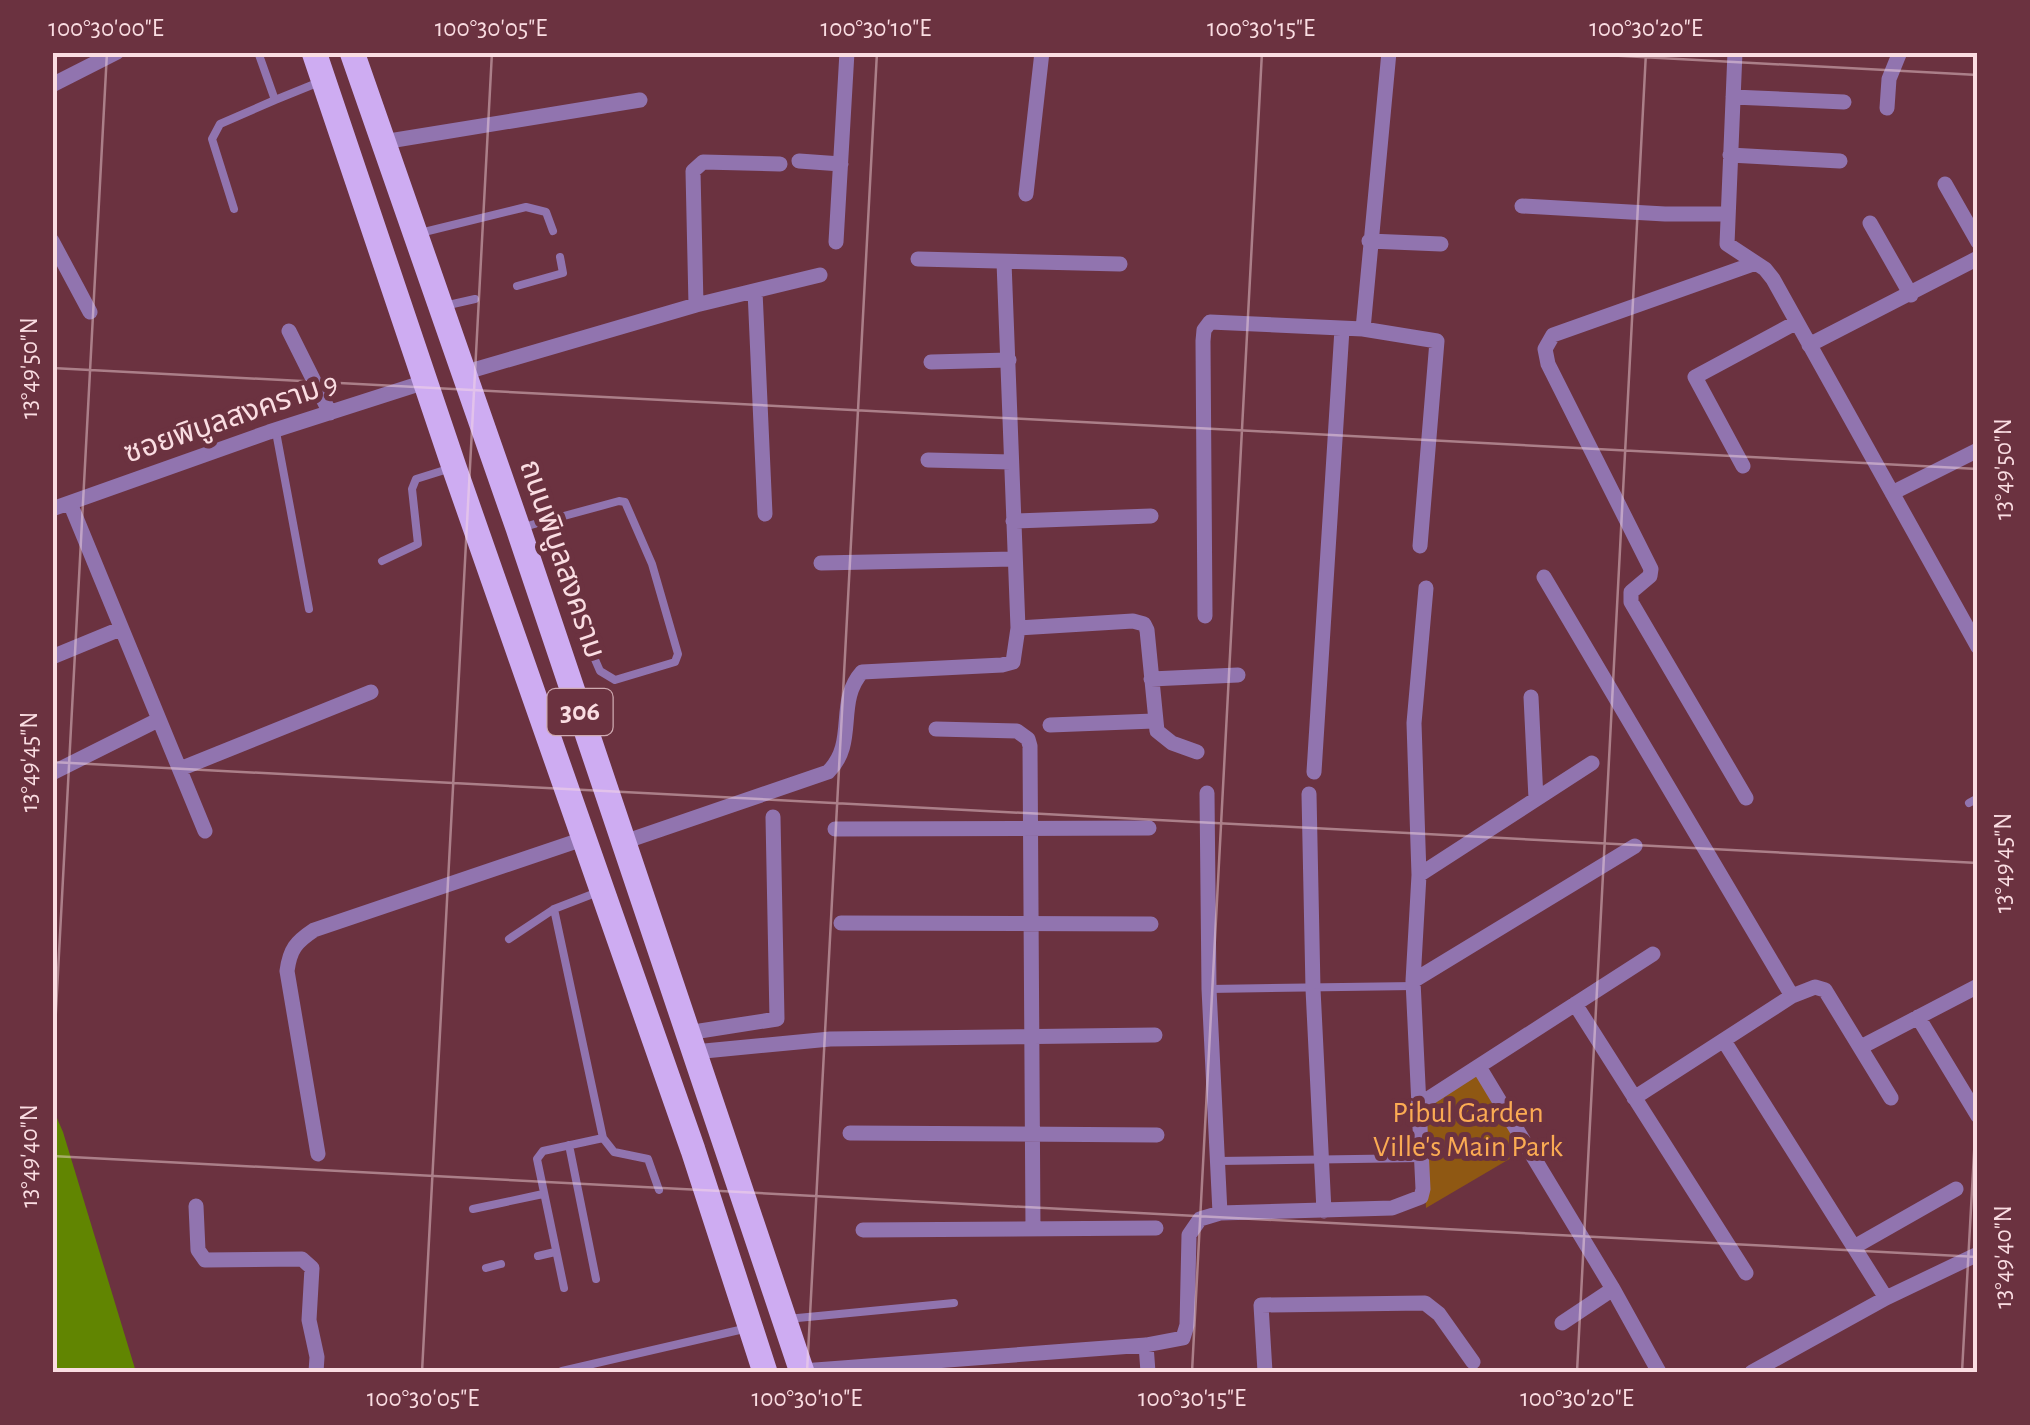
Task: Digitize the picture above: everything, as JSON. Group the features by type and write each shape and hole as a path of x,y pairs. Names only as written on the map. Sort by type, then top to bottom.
{"main road":[{"name":"306","path":"314,52 454,467 693,1150 764,1372"},
{"name":"ถนนพิบูลสงคราม","path":"352,52 518,528 802,1372"},
{"path":"428,381 463,373"}],"street":[{"path":"75,52 87,68"},
{"path":"52,86 116,52"},
{"path":"836,242 847,52"},
{"path":"1026,194 1042,52"},
{"path":"1363,329 1389,52"},
{"path":"1735,52 1728,244 1773,279 1892,493 1970,616 1978,647"},
{"path":"1887,108 1888,79 1900,52"},
{"path":"1733,96 1844,102"},
{"path":"383,142 640,100"},
{"path":"1730,155 1840,161"},
{"path":"799,161 841,164"},
{"path":"696,305 693,172 702,162 780,164"},
{"path":"1946,184 1978,242"},
{"path":"1522,206 1727,214"},
{"path":"1870,224 1911,294"},
{"path":"52,241 90,312"},
{"path":"1369,241 1440,244"},
{"path":"1809,344 1978,258"},
{"path":"918,259 1120,264"},
{"path":"624,842 828,772 840,762 845,748 849,688 862,672 1014,662 1018,628 1004,262"},
{"path":"1746,798 1631,602 1631,592 1650,576 1651,568 1548,364 1545,348 1553,335 1756,262"},
{"path":"463,373 696,305 820,275"},
{"path":"755,291 764,514"},
{"path":"1205,616 1206,324 1217,321 1363,329 1437,340 1420,546"},
{"path":"1743,466 1695,377 1796,322"},
{"path":"1314,772 1342,329"},
{"path":"288,332 330,412"},
{"path":"931,362 1009,360"},
{"name":"ซอยพิบูลสงคราม 9","path":"52,509 428,381"},
{"path":"1892,493 1978,450"},
{"path":"928,460 1011,462"},
{"path":"70,503 205,831"},
{"path":"1012,522 1151,516"},
{"path":"821,563 1014,559"},
{"path":"1544,576 1792,996"},
{"path":"802,1372 1146,1345 1182,1338 1186,1334 1189,1235 1200,1218 1220,1213 1392,1208 1421,1197 1413,984 1419,875 1414,724 1426,588"},
{"path":"1018,628 1134,621 1144,624 1154,722 1161,736 1197,752"},
{"path":"52,657 120,629"},
{"path":"1152,678 1238,674"},
{"path":"180,768 371,692"},
{"path":"1531,697 1536,799"},
{"path":"52,773 158,720"},
{"path":"1050,724 1154,722"},
{"path":"936,729 1017,731 1024,734 1030,746 1033,1229"},
{"path":"1419,875 1592,763"},
{"path":"1207,792 1209,989 1220,1213"},
{"path":"1309,794 1313,989 1324,1211"},
{"path":"690,1042 778,1019 773,817"},
{"path":"834,829 1149,828"},
{"path":"318,1154 288,971 290,952 298,940 314,930 586,838"},
{"path":"1413,984 1636,846"},
{"path":"841,923 1151,924"},
{"path":"1420,1104 1652,954"},
{"path":"1862,1047 1978,986"},
{"path":"1634,1098 1792,996 1815,987 1825,990 1892,1098"},
{"path":"1575,1004 1746,1273"},
{"path":"1918,1017 1978,1116"},
{"path":"690,1042 1156,1035"},
{"path":"1724,1041 1886,1298"},
{"path":"1479,1067 1613,1289 1658,1372"},
{"path":"850,1133 1157,1134"},
{"path":"1854,1248 1956,1189"},
{"path":"196,1206 198,1250 205,1260 302,1258 308,1262 312,1268 309,1320 316,1372"},
{"path":"863,1230 1156,1228"},
{"path":"1752,1372 1886,1298 1978,1254"},
{"path":"1562,1324 1613,1289"},
{"path":"1265,1372 1261,1305 1425,1303 1440,1314 1472,1362"},
{"path":"1146,1345 1148,1372"},
{"path":"1036,1353 1037,1372"}],"lane":[{"path":"258,52 275,100"},
{"path":"234,210 212,139 220,124 324,80"},
{"path":"416,234 526,208 546,212 553,231"},
{"path":"516,286 563,273 560,257"},
{"path":"440,308 475,299"},
{"path":"276,430 310,609"},
{"path":"382,561 418,544 412,488 416,478 454,467"},
{"path":"518,528 544,520 618,501 630,507 652,564 678,654 675,662 614,680 600,671 544,520"},
{"path":"559,650 586,640"},
{"path":"510,939 554,909 604,890"},
{"path":"554,909 603,1138 614,1152 648,1159 659,1190"},
{"path":"1209,989 1413,984"},
{"path":"564,1288 543,1194 539,1154 603,1138"},
{"path":"568,1145 596,1280"},
{"path":"1218,1161 1422,1158"},
{"path":"474,1209 543,1194"},
{"path":"538,1256 555,1252"},
{"path":"486,1268 501,1264"},
{"path":"783,1320 954,1303"},
{"path":"562,1371 750,1327"}],"green space":[{"name":"Pibul Garden Ville's Main Park","path":"1481,1070 1530,1147 1426,1208 1422,1107"}],"shaded area":[{"path":"53,1109 63,1132 136,1372 53,1372"}]}
